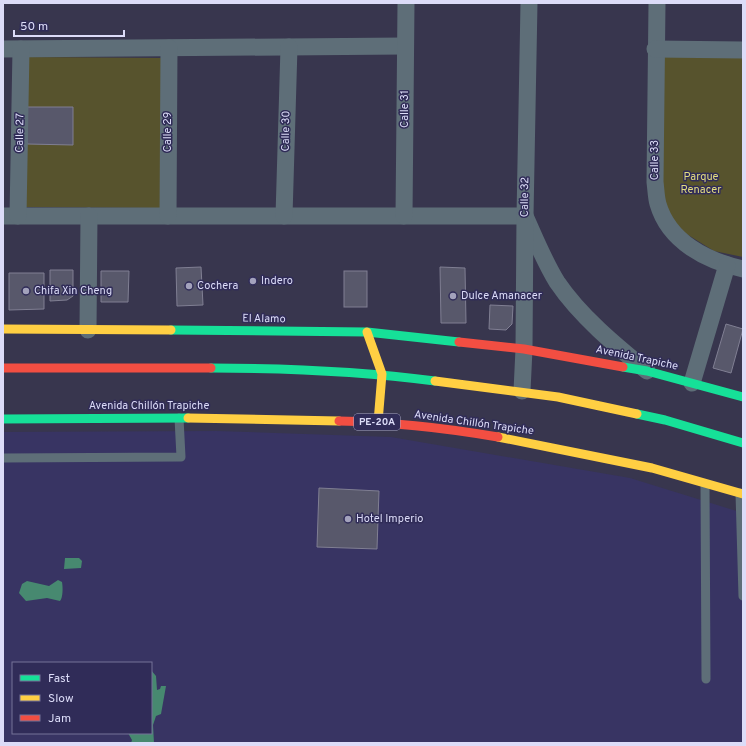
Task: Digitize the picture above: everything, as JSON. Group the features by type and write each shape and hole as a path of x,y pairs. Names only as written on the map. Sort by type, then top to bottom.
{"main road":[{"name":"El Alamo","path":"3,329 367,332 524,349"},
{"path":"367,332 382,374 378,422"},
{"name":"Avenida Trapiche","path":"524,349 647,371 743,397"},
{"path":"3,368 291,368 382,374 558,396 666,420 743,443"},
{"name":"Avenida Chillón Trapiche","path":"3,420 179,418 378,422 470,432 550,446 652,468 742,494"}],"street":[{"name":"Calle 31","path":"404,216 406,3"},
{"name":"Calle 32","path":"522,391 524,349 529,3"},
{"name":"Calle 33","path":"657,3 655,50 655,182 658,204 671,230 696,252 735,267"},
{"name":"Calle 30","path":"284,216 289,46"},
{"path":"3,49 405,46"},
{"name":"Calle 29","path":"168,48 168,216"},
{"name":"Calle 27","path":"11,216 21,49"},
{"path":"655,50 743,50"},
{"path":"11,216 525,216 542,253 558,282 578,308 647,371"},
{"path":"88,330 89,216"},
{"path":"692,383 735,267"}],"lane":[{"path":"3,458 181,456 179,418"},
{"path":"705,484 706,679"},
{"path":"742,494 743,596"}],"shaded area":[{"path":"216,431 391,437 630,478 743,513 743,743 3,743 3,432"},
{"path":"65,558 79,558 82,561 81,568 64,569"},
{"path":"58,580 62,582 63,589 60,601 47,598 26,601 19,593 22,584 27,581 49,586"},
{"path":"152,671 156,676 157,690 160,689 161,686 166,686 161,714 156,716 153,725 154,743 131,743 132,740 129,734 152,734"}],"green space":[{"name":"Parque Renacer","path":"743,56 743,257 714,251 685,233 666,212 659,188 663,57"},
{"path":"27,57 162,58 162,208 24,207"}],"building":[{"path":"27,107 73,107 73,145 27,144"},
{"name":"Cochera","path":"201,267 203,305 177,306 176,268"},
{"name":"Dulce Amanacer","path":"440,267 465,268 466,323 441,323"},
{"path":"50,270 73,270 73,296 67,300 50,301"},
{"path":"101,271 129,271 128,302 101,302"},
{"path":"344,271 367,271 367,307 344,307"},
{"name":"Chifa Xin Cheng","path":"9,273 44,273 44,309 9,310"},
{"path":"490,305 513,306 512,324 506,330 489,329"},
{"path":"726,324 743,329 731,373 713,368"},
{"name":"Hotel Imperio","path":"319,488 379,491 377,549 317,547"}],"traffic: fast":[{"path":"171,330 367,332 459,342"},
{"path":"623,367 647,371 743,397"},
{"path":"211,368 323,371 435,381"},
{"path":"637,414 665,420 743,443"},
{"path":"3,419 188,418"}],"traffic: slow":[{"path":"3,329 171,330"},
{"path":"367,332 382,374 378,422"},
{"path":"435,381 558,397 637,414"},
{"path":"188,418 339,421"},
{"path":"498,437 652,468 743,494"}],"traffic: jam":[{"path":"459,342 524,349 623,367"},
{"path":"3,368 211,368"},
{"path":"339,421 418,426 498,437"}],"place":[{"name":"Indero","path":"253,281"},
{"name":"Cochera","path":"189,286"},
{"name":"Chifa Xin Cheng","path":"26,291"},
{"name":"Dulce Amanacer","path":"453,296"},
{"name":"Hotel Imperio","path":"348,519"}]}
